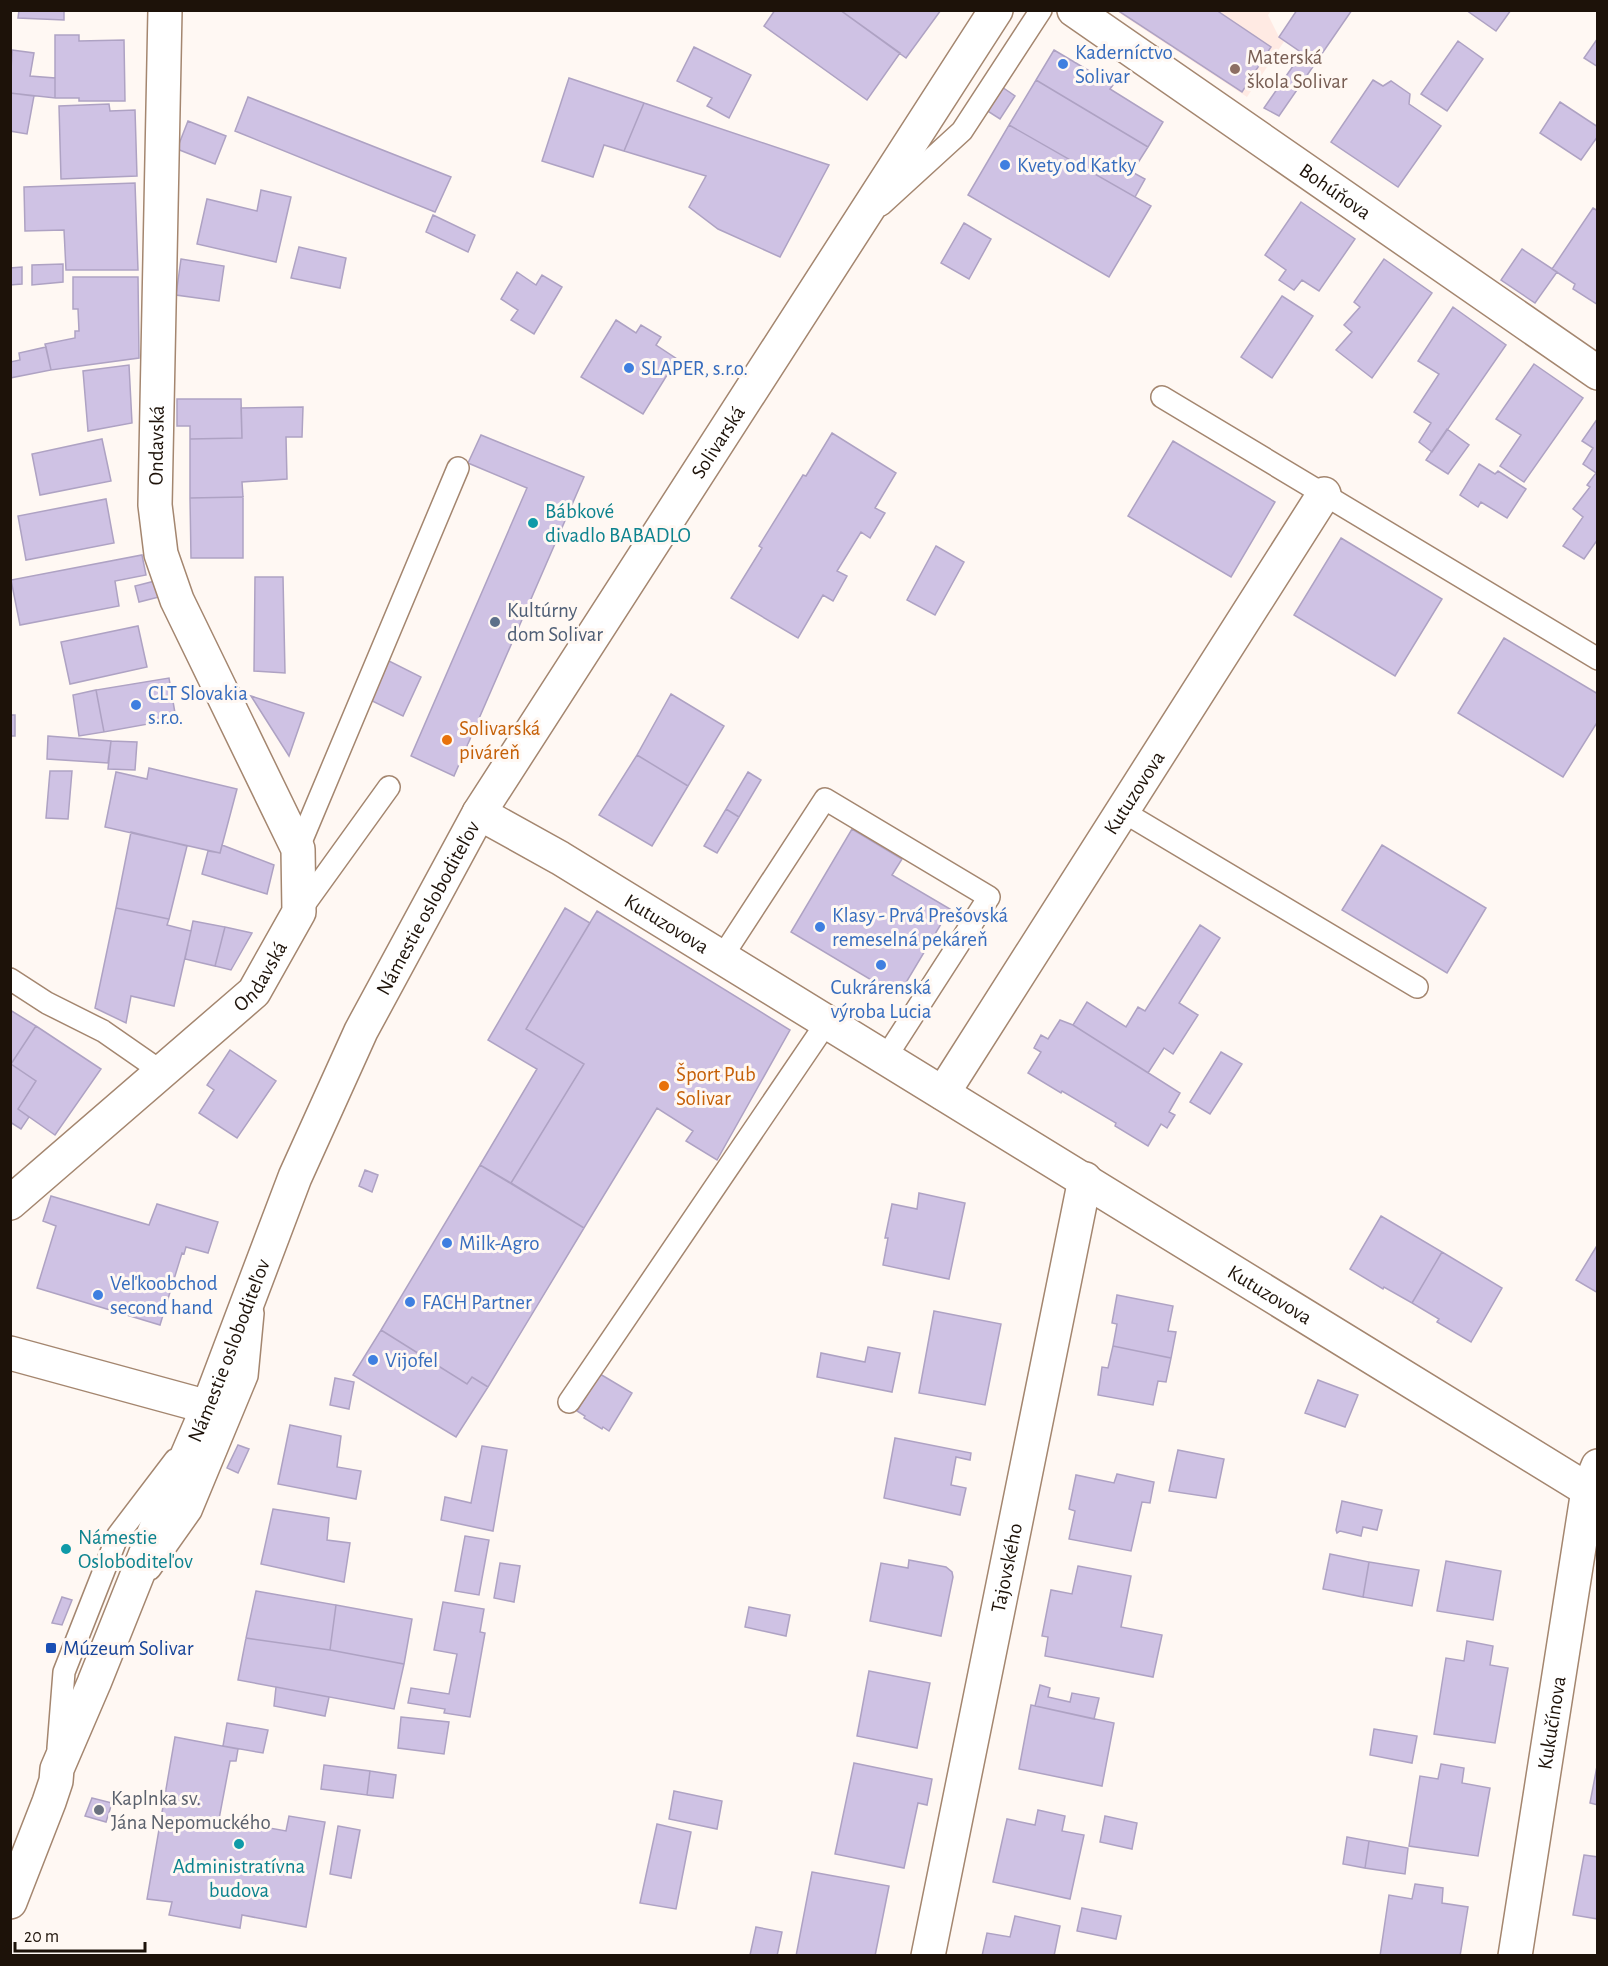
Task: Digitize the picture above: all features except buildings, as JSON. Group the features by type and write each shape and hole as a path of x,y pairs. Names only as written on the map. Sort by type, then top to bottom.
{"street":[{"name":"Ondavská","path":"10,1203 254,992 299,912 298,849 177,600 161,554 155,505 165,10"},
{"name":"Solivarská","path":"479,813 996,10"},
{"name":"Bohúňova","path":"1074,10 1598,373"},
{"name":"Kutuzovova","path":"943,1093 1324,494"},
{"name":"Kutuzovova","path":"479,813 560,858 1085,1179 1594,1483"},
{"name":"Námestie osloboditeľov","path":"10,1902 53,1792 57,1769 204,1417 295,1177 361,1030 479,813"},
{"name":"Tajovského","path":"927,1956 1085,1179"},
{"path":"20,1356 204,1417"},
{"name":"Kukučínova","path":"1515,1956 1594,1483"}],"lane":[{"path":"854,230 962,131 1041,10"},
{"path":"1162,397 1598,659"},
{"name":"Ondavská","path":"298,849 458,468"},
{"path":"299,912 389,787"},
{"path":"722,957 825,799 989,897 886,1058"},
{"path":"1122,811 1417,987"},
{"path":"10,979 47,1003 103,1031 162,1072"},
{"path":"569,1402 827,1022"},
{"path":"127,1601 191,1511 247,1376 257,1275"},
{"path":"57,1769 64,1672 118,1535 204,1417"}],"shaded area":[{"name":"Materská škola Solivar","path":"1116,11 1271,11 1268,15 1279,37 1285,40 1247,97"}],"place":[{"name":"Kaderníctvo Solivar","path":"1063,64"},
{"name":"Materská škola Solivar","path":"1235,69"},
{"name":"Kvety od Katky","path":"1005,165"},
{"name":"SLAPER, s.r.o.","path":"629,368"},
{"name":"Bábkové divadlo BABADLO","path":"533,523"},
{"name":"Kultúrny dom Solivar","path":"495,622"},
{"name":"CLT Slovakia s.r.o.","path":"136,705"},
{"name":"Solivarská piváreň","path":"447,740"},
{"name":"Klasy - Prvá Prešovská remeselná pekáreň","path":"820,927"},
{"name":"Cukrárenská výroba Lucia","path":"881,965"},
{"name":"Šport Pub Solivar","path":"664,1086"},
{"name":"Milk-Agro","path":"447,1243"},
{"name":"Veľkoobchod second hand","path":"98,1295"},
{"name":"FACH Partner","path":"410,1302"},
{"name":"Vijofel","path":"373,1360"},
{"name":"Námestie Osloboditeľov","path":"66,1549"},
{"name":"Múzeum Solivar","path":"51,1648"},
{"name":"Kaplnka sv. Jána Nepomuckého","path":"99,1810"},
{"name":"Administratívna budova","path":"239,1844"}]}
